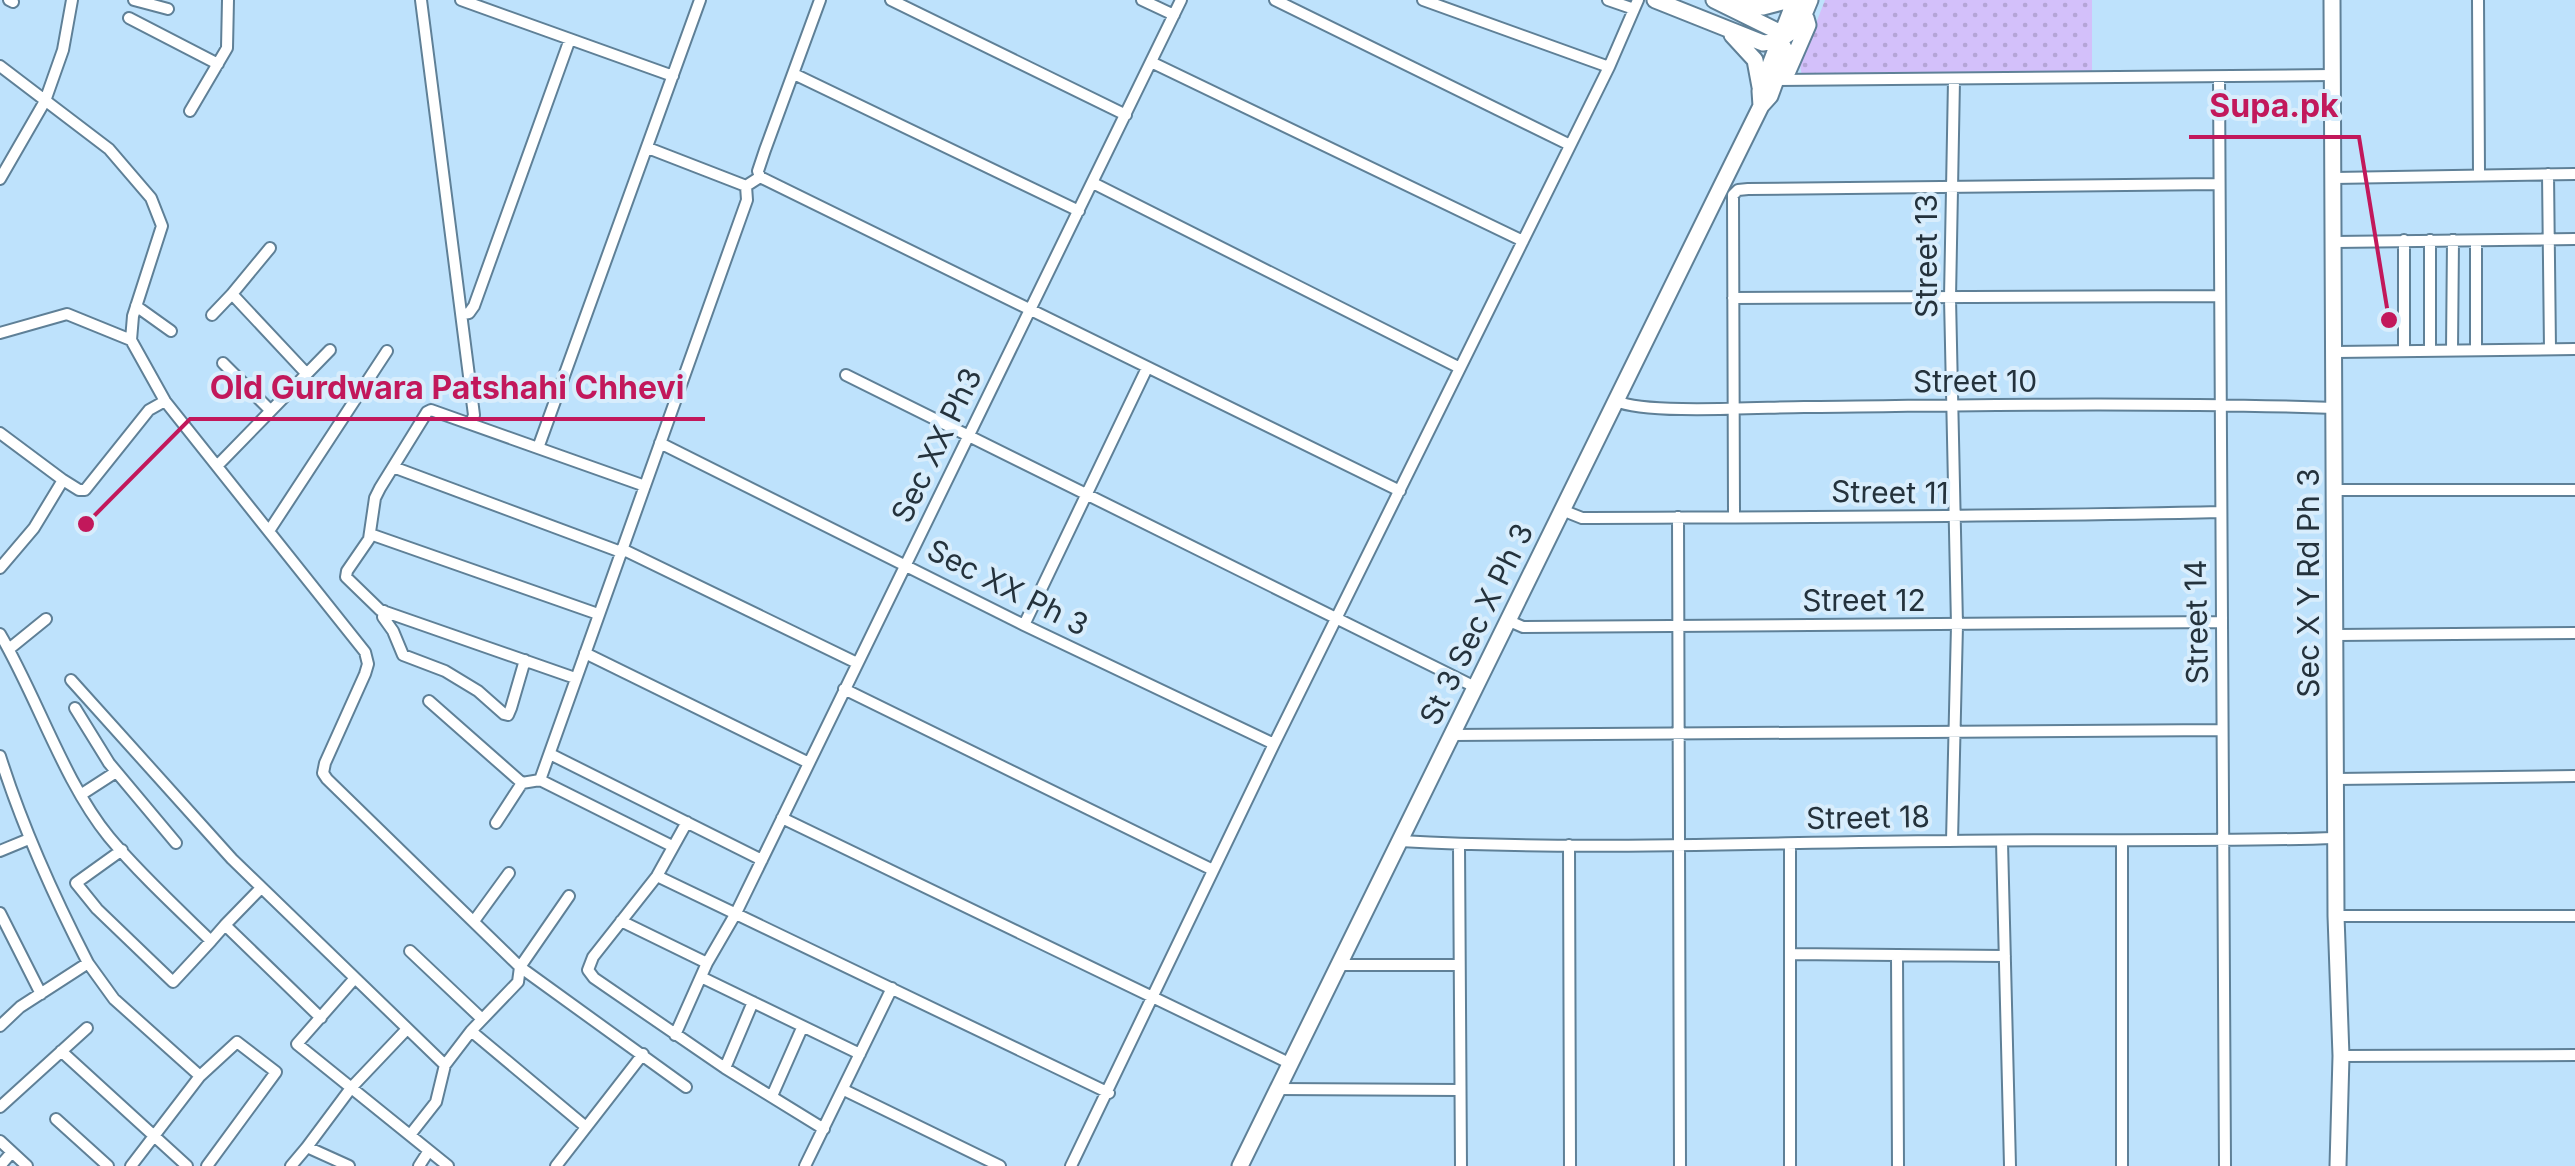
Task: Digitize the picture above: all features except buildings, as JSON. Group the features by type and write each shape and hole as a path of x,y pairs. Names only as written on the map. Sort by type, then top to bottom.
{"main road":[{"path":"1655,0 1763,43 1781,39 1798,27 1808,7"},
{"path":"1714,0 1734,7 1763,7 1793,0"},
{"path":"1781,39 1793,0"},
{"name":"Sec X Y Rd Ph 3","path":"2332,0 2338,1166"},
{"path":"1734,7 1738,14 1772,27 1781,39"},
{"path":"1777,78 1794,59 1808,26 1808,7"},
{"path":"1727,30 1755,60 1760,72 1761,98"},
{"name":"St 3 Sec X Ph 3","path":"1761,98 1777,78 1785,58 1781,39"},
{"name":"St 3 Sec X Ph 3","path":"1240,1166 1616,401 1726,192 1781,39"}],"street":[{"path":"0,179 45,101 63,50 72,0"},
{"path":"134,0 168,10"},
{"path":"190,111 227,48 228,0"},
{"path":"422,0 474,415 471,422"},
{"path":"460,0 673,76"},
{"path":"538,448 700,0"},
{"path":"820,0 765,150 758,171 760,177 1400,492"},
{"path":"891,0 1126,115"},
{"path":"1142,0 1174,15"},
{"name":"Sec XX Ph3","path":"675,1035 1181,0"},
{"path":"1275,0 1570,144"},
{"path":"1423,0 1609,67"},
{"path":"1071,1166 1274,744 1609,67 1636,5 1608,0"},
{"path":"2478,0 2479,174"},
{"path":"130,18 218,64"},
{"path":"462,314 470,313 474,306 570,39"},
{"path":"1152,62 1524,241"},
{"path":"0,66 109,149 150,198 162,226 136,306 131,340"},
{"path":"794,74 1079,211"},
{"path":"1777,78 2332,75"},
{"name":"Street 14","path":"2219,77 2224,1166"},
{"name":"Street 13","path":"1952,840 1957,624 1950,298 1954,80"},
{"path":"648,148 746,186"},
{"path":"2548,174 2550,349"},
{"path":"2334,178 2575,174"},
{"path":"746,186 760,177"},
{"path":"1093,184 1460,368"},
{"path":"1734,515 1733,298 1726,192 2218,184"},
{"path":"540,780 747,200 746,186"},
{"path":"2335,242 2575,239"},
{"path":"2404,240 2404,350"},
{"path":"2430,240 2430,350"},
{"path":"2452,350 2453,240"},
{"path":"2476,240 2476,350"},
{"path":"212,315 270,248"},
{"path":"232,294 306,373"},
{"path":"1733,298 2220,296"},
{"path":"136,306 170,331"},
{"path":"0,333 68,314 131,340 165,400 365,652 368,664 323,773 520,967 686,1087"},
{"path":"2336,352 2575,349"},
{"path":"216,466 330,350"},
{"path":"268,531 387,351"},
{"path":"223,362 270,410"},
{"path":"1024,625 1147,368"},
{"path":"846,375 1475,687"},
{"path":"0,433 63,480 85,490 149,410 165,400"},
{"name":"Street 10","path":"1616,401 1634,407 1732,408 2220,404 2335,408"},
{"path":"575,678 384,611 373,606 346,577 370,534 375,498 427,412 437,411 471,422 645,486"},
{"name":"Sec XX Ph 3","path":"660,444 1274,744"},
{"path":"392,467 622,551 857,663"},
{"path":"0,568 34,528 63,480"},
{"path":"2336,490 2575,490"},
{"name":"Street 11","path":"1562,510 1582,518 1734,515 1956,518 2220,512"},
{"path":"1678,517 1680,1166"},
{"path":"370,534 598,614"},
{"path":"384,611 383,617 403,655 444,670 478,691 504,714 508,715 525,660"},
{"path":"9,649 46,619"},
{"name":"Street 12","path":"1507,620 1523,626 2222,622"},
{"path":"0,634 107,835 211,940"},
{"path":"2337,636 2575,634"},
{"path":"585,653 809,762"},
{"path":"72,680 261,888 445,1066"},
{"path":"844,690 1213,870"},
{"path":"428,701 522,783"},
{"path":"75,708 116,772 176,842"},
{"path":"1452,735 2222,730"},
{"path":"550,754 762,860"},
{"path":"0,756 29,839 88,962 114,999 200,1076"},
{"path":"82,794 116,772"},
{"path":"2336,779 2575,776"},
{"path":"496,824 522,783 540,780 672,846"},
{"path":"782,818 1289,1063"},
{"path":"687,822 657,876 593,957 588,970 675,1035 824,1129"},
{"name":"Street 18","path":"1400,842 1790,844 2336,838"},
{"path":"0,852 29,839"},
{"path":"2002,842 2010,1166"},
{"path":"2122,842 2122,1166"},
{"path":"1569,844 1570,1166"},
{"path":"1790,844 1790,1166"},
{"path":"1459,845 1461,1166"},
{"path":"122,850 76,883 97,909 173,982 261,888"},
{"path":"474,921 509,873"},
{"path":"657,876 1108,1092"},
{"path":"410,1135 436,1102 445,1066 471,1031 518,982 520,967 569,896"},
{"path":"0,913 41,994"},
{"path":"2336,916 2575,916"},
{"path":"621,921 707,964"},
{"path":"225,926 320,1018"},
{"path":"410,950 482,1019"},
{"path":"1790,954 2005,956"},
{"path":"1897,955 1898,1166"},
{"path":"0,1026 88,962"},
{"path":"1340,965 1459,965"},
{"path":"701,977 860,1054"},
{"path":"355,978 297,1044 448,1166"},
{"path":"805,1166 892,988"},
{"path":"724,1068 753,1002"},
{"path":"0,1108 87,1028"},
{"path":"772,1096 802,1028"},
{"path":"291,1166 351,1088 407,1029"},
{"path":"471,1031 586,1128"},
{"path":"130,1166 200,1076 237,1042 276,1072 207,1166"},
{"path":"62,1051 187,1166"},
{"path":"556,1166 643,1054"},
{"path":"2340,1056 2575,1056"},
{"path":"1277,1089 1460,1090"},
{"path":"844,1090 1000,1166"},
{"path":"56,1119 108,1166"},
{"path":"0,1141 27,1166"},
{"path":"307,1147 348,1166"},
{"path":"0,1166 12,1152"},
{"path":"420,1166 428,1152"}],"shaded area":[{"path":"1825,0 2092,0 2092,71 1802,76 1800,65"}],"place":[{"name":"Supa.pk","path":"2389,320"},
{"name":"Old Gurdwara Patshahi Chhevi","path":"86,524"}]}
